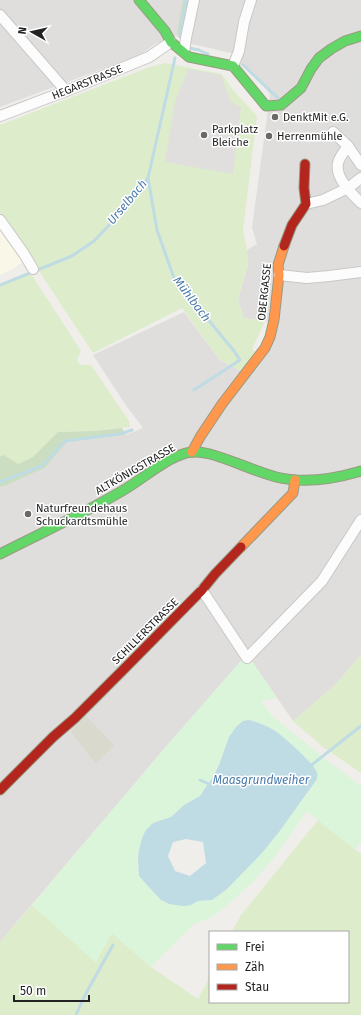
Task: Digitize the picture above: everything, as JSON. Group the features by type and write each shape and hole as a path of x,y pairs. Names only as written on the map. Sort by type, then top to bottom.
{"street":[{"path":"139,0 165,31 171,42 189,58 233,66 266,106 284,103 301,88 311,69 319,58 345,41 361,36"},
{"path":"184,52 194,0"},
{"path":"233,66 239,51 244,22 251,0"},
{"path":"0,15 66,91"},
{"name":"HEGARSTRASSE","path":"0,116 149,58 171,42"},
{"path":"333,132 348,146 361,165"},
{"path":"348,146 339,160 338,169 340,178 353,196 361,203"},
{"path":"305,164 304,188 306,204 323,200 348,188 361,178"},
{"name":"OBERGASSE","path":"192,452 222,404 265,348 270,337 274,320 279,275 278,265 292,225 306,204"},
{"path":"0,220 33,269"},
{"path":"279,275 307,278 361,272"},
{"name":"ALTKÖNIGSTRASSE","path":"0,554 87,510 130,486 180,455 192,452 205,452 277,477 295,480 325,479 361,471"},
{"name":"SCHILLERSTRASSE","path":"0,790 53,737 75,718 202,590 215,574 293,493 295,480"},
{"path":"202,590 247,658 322,581 361,520"}],"shaded area":[{"path":"0,0 361,0 361,655 336,684 293,721 247,654 0,942 0,487 45,468 67,442 126,435 143,428 125,404 93,355 184,312 220,360 251,376 277,323 244,318 238,299 248,265 247,250 257,244 252,228 270,94 235,54 188,43 176,36 155,44 140,55 0,107"},
{"name":"Parkplatz Bleiche","path":"188,69 221,75 231,102 241,107 233,174 165,162 175,102"},
{"path":"361,74 361,161 342,133 343,116 352,98 351,82 357,75"},
{"path":"0,227 24,261 11,270 0,275"},
{"path":"86,716 114,745 96,764 71,732"}],"green space":[{"path":"183,0 191,0 183,37 177,34"},
{"path":"165,63 222,74 233,90 257,116 243,230 248,265 238,299 244,318 265,321 252,349 258,355 246,373 220,360 182,308 93,353 0,212 0,125 147,68"},
{"path":"31,274 81,351 77,360 80,365 91,365 129,421 130,427 94,431 59,432 33,457 18,464 4,455 0,456 0,286"},
{"path":"122,428 126,435 67,442 45,468 0,487 0,456 4,455 18,464 33,457 58,432 94,431"},
{"path":"247,654 277,698 261,701 272,716 361,786 361,842 355,850 307,811 276,855 255,880 223,909 210,918 194,924 151,967 112,933 96,963 32,905 164,749","holes":["249,720 272,729 289,743 315,769 317,779 262,853 226,890 212,900 198,901 191,905 161,900 139,876 138,857 142,838 153,823 171,817 184,805 200,796 219,765 229,737"]},
{"path":"361,655 361,773 323,747 293,721 336,684"},
{"path":"318,820 361,854 361,1015 0,1015 0,942 32,905 96,962 112,933 151,967 198,999 209,978 209,1003 349,1003 349,931 233,931 241,915"}],"water":[{"name":"Maasgrundweiher","path":"249,720 261,724 272,729 283,737 315,769 317,779 262,853 226,890 212,900 198,901 191,905 183,906 169,904 161,900 139,876 138,857 142,838 146,830 153,823 171,817 184,805 200,796 219,765 229,737 236,727 243,721","holes":["186,839 203,842 206,863 190,876 175,871 168,856 173,842"]}],"waterway":[{"name":"Urselbach","path":"180,36 186,0"},
{"name":"Mühlbach","path":"189,48 208,54"},
{"name":"Urselbach","path":"0,285 72,256 94,241 115,219 148,178 175,58"},
{"name":"Mühlbach","path":"242,64 279,99"},
{"name":"Mühlbach","path":"148,178 157,230 174,278 240,360 194,390"},
{"name":"Mühlbach","path":"0,482 42,466 65,441 120,434 132,430"},
{"path":"309,767 361,726"},
{"path":"200,780 211,786"},
{"path":"76,1015 85,995 113,945"}],"traffic: fast":[{"path":"139,0 165,31 171,42 189,57 233,66 266,106 281,105 301,88 311,69 319,58 345,41 361,36"},
{"path":"0,554 92,508 130,486 169,460 186,453 198,452 210,454 268,475 287,479 319,480 361,471"}],"traffic: slow":[{"path":"192,452 222,404 265,348 270,337 274,320 279,275 278,265 284,246"},
{"path":"241,547 293,493 295,480"}],"traffic: jam":[{"path":"284,246 292,225 306,204 304,188 305,164"},
{"path":"0,790 126,667 202,590 241,547"}],"place":[{"name":"DenktMit e.G.","path":"275,117"},
{"name":"Parkplatz Bleiche","path":"204,135"},
{"name":"Herrenmühle","path":"269,136"},
{"name":"Naturfreundehaus Schuckardtsmühle","path":"28,514"}]}
